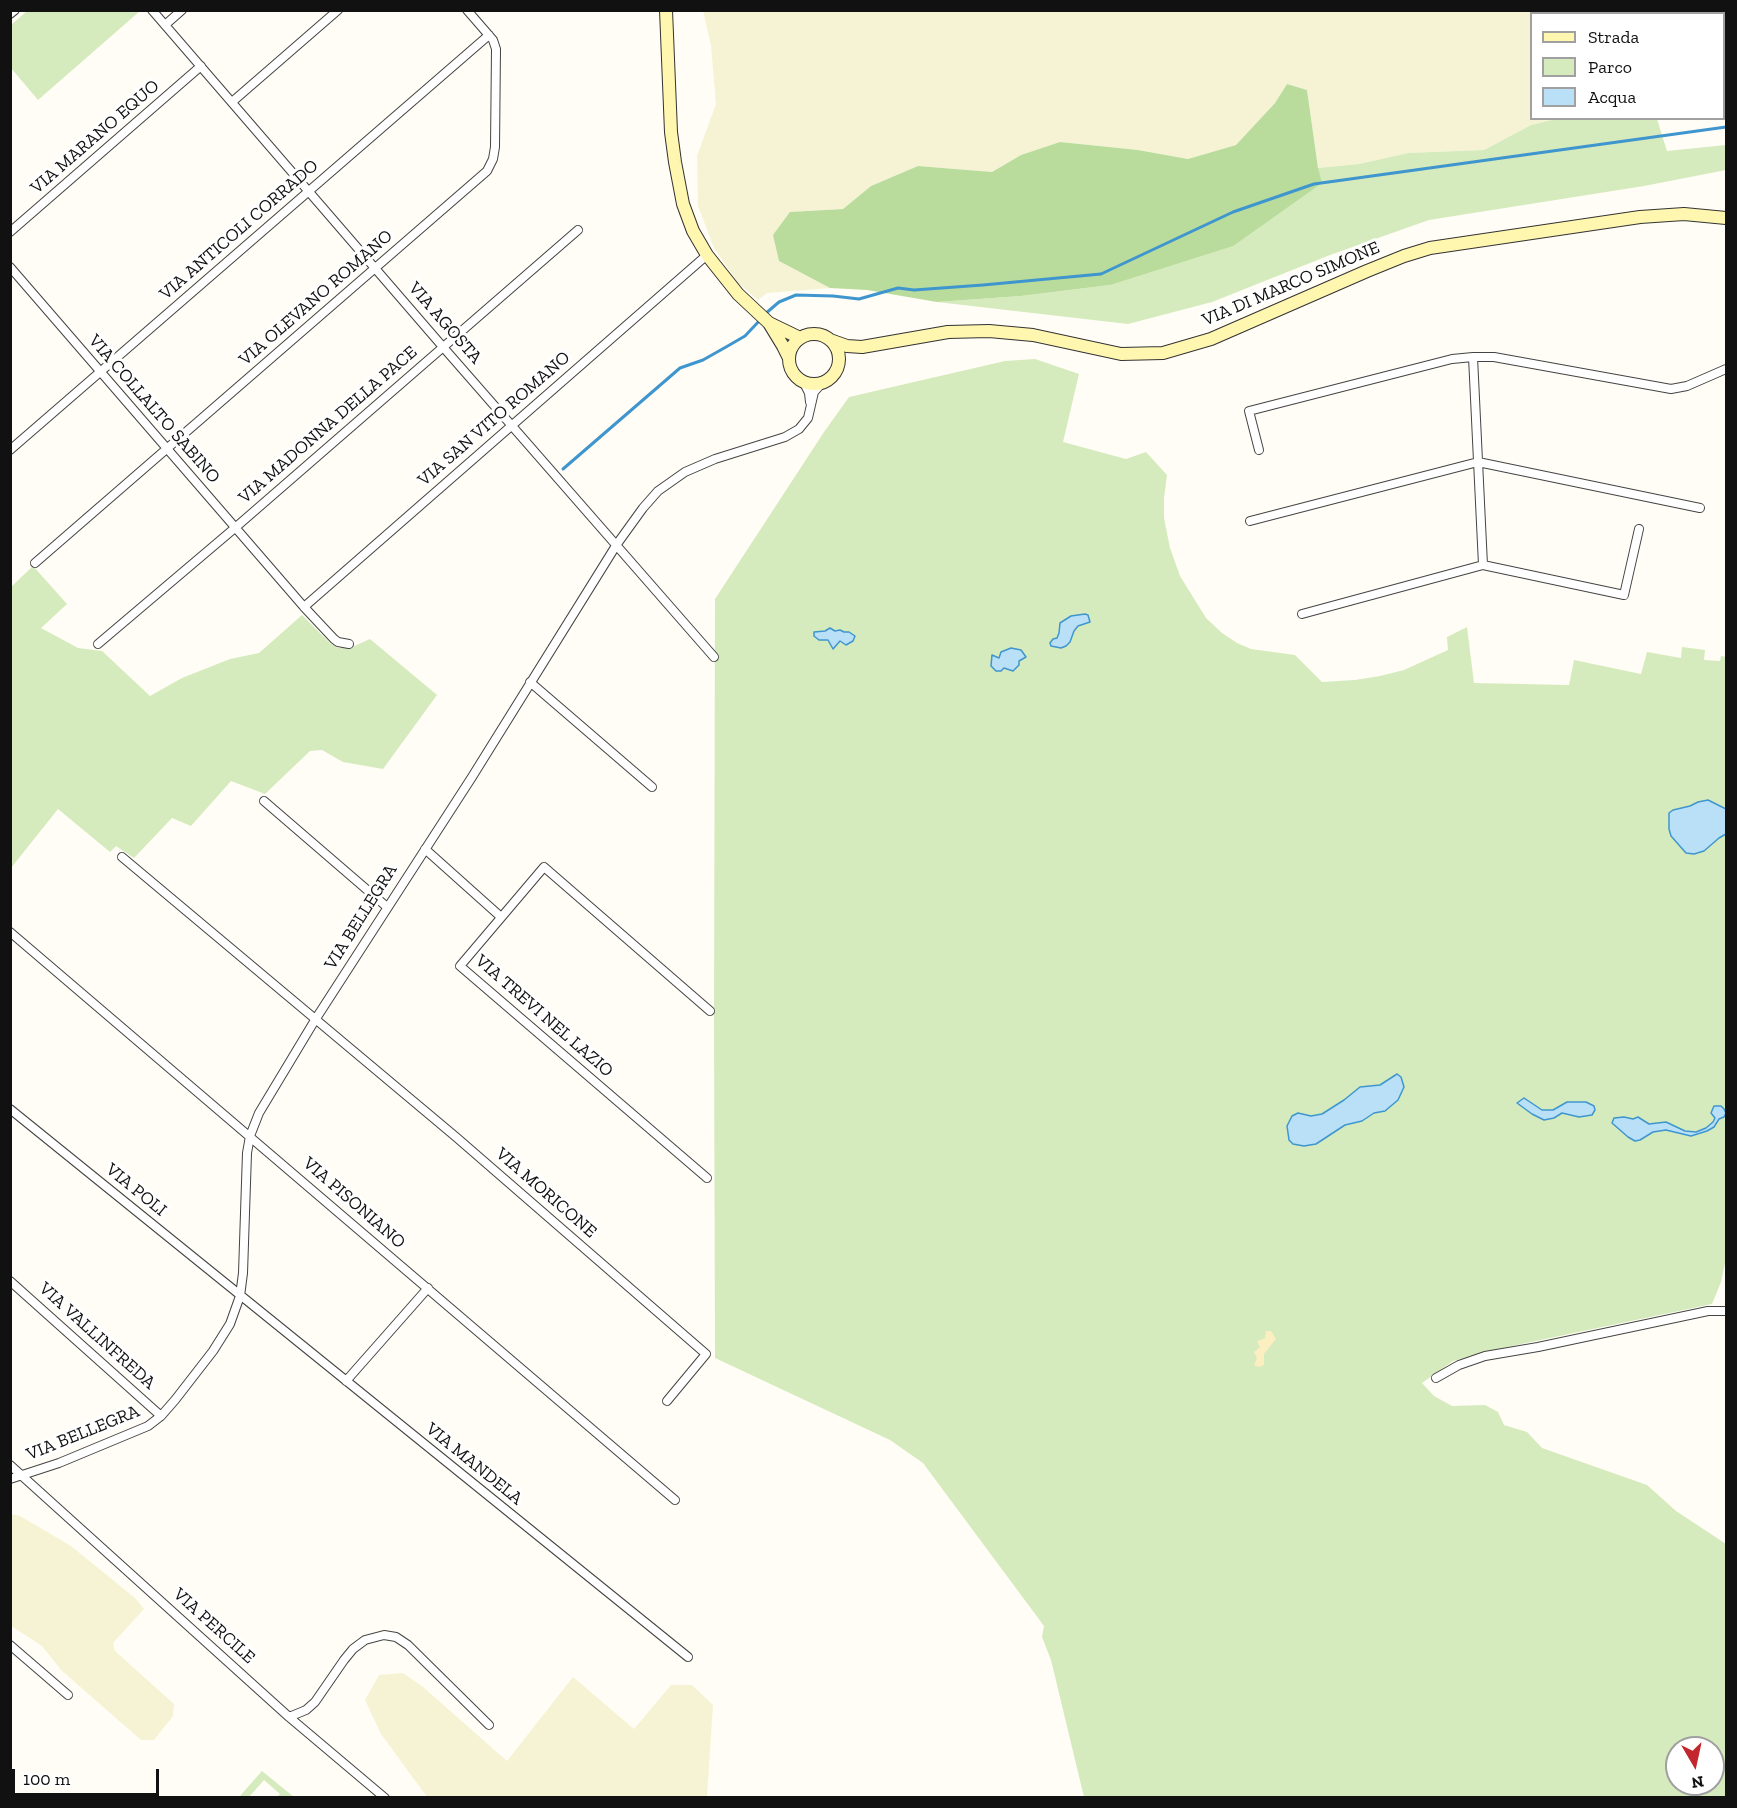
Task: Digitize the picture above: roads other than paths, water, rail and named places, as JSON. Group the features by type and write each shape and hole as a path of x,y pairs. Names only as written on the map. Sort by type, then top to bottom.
{"street":[{"path":"10,15 15,10"},
{"name":"VIA AGOSTA","path":"152,10 714,657"},
{"path":"165,25 182,10"},
{"path":"232,102 338,10"},
{"name":"VIA OLEVANO ROMANO","path":"35,563 481,178 489,168 495,147 495,44 467,10"},
{"path":"666,10 675,162 683,204 693,231 707,255 738,294 769,323 800,338"},
{"name":"VIA ANTICOLI CORRADO","path":"10,450 489,35"},
{"name":"VIA MARANO EQUO","path":"10,232 201,66"},
{"name":"VIA DI MARCO SIMONE","path":"830,340 847,346 871,345 939,333 989,331 1033,335 1121,354 1163,353 1211,339 1367,271 1430,248 1640,217 1684,214 1726,218"},
{"name":"VIA MADONNA DELLA PACE","path":"98,644 236,528 578,230"},
{"name":"VIA SAN VITO ROMANO","path":"304,608 707,255"},
{"name":"VIA COLLALTO SABINO","path":"10,267 304,608 334,639 343,644 349,644"},
{"path":"769,323 789,358 792,372 803,381 809,393 811,405"},
{"path":"789,358 792,347 800,338 816,334 830,340 836,347 838,363 831,377 817,384 803,381"},
{"name":"VIA DI MARCO SIMONE","path":"836,370 855,352 871,345"},
{"path":"1473,357 1483,565"},
{"path":"1259,450 1249,411 1452,359 1494,357 1671,389 1687,387 1726,369"},
{"name":"VIA BELLEGRA","path":"10,1479 148,1426 160,1416 195,1375 223,1337 240,1296 243,1274 247,1153 250,1136 260,1113 315,1020 472,777 617,544 648,502 672,480 708,461 792,434 805,424 814,393 823,382"},
{"path":"1250,521 1478,462 1700,508"},
{"path":"1302,614 1483,565 1624,595 1639,529"},
{"path":"530,682 652,787"},
{"path":"264,801 387,907"},
{"path":"425,849 501,917"},
{"path":"122,856 315,1020"},
{"name":"VIA TREVI NEL LAZIO","path":"707,1178 460,966 544,867 710,1011"},
{"name":"VIA PISONIANO","path":"10,932 675,1500"},
{"name":"VIA MORICONE","path":"315,1020 456,1137 706,1354 667,1401"},
{"name":"VIA POLI","path":"10,1109 240,1296"},
{"name":"VIA VALLINFREDA","path":"10,1281 160,1416"},
{"path":"346,1381 428,1288"},
{"name":"VIA MANDELA","path":"240,1296 688,1657"},
{"path":"1436,1378 1459,1365 1485,1356 1708,1311 1726,1311"},
{"name":"VIA PERCILE","path":"10,1465 289,1717 385,1797"},
{"path":"289,1717 313,1705 353,1648 370,1638 384,1635 396,1637 408,1645 489,1725"},
{"path":"10,1645 68,1695"}],"water":[{"path":"1088,615 1090,622 1078,626 1066,646 1061,648 1051,646 1050,643 1057,638 1059,633 1060,623 1071,616"},
{"path":"830,628 835,631 849,632 855,636 853,641 846,645 840,641 833,649 828,640 819,640 814,636 814,632"},
{"path":"1011,648 1021,650 1026,657 1019,661 1019,665 1013,671 1004,668 996,671 991,666 992,655 999,658 1001,652"},
{"path":"1708,800 1726,809 1726,834 1704,851 1694,854 1686,853 1671,836 1669,813"},
{"path":"1397,1074 1401,1077 1404,1087 1398,1100 1385,1111 1374,1113 1362,1121 1345,1125 1316,1144 1304,1146 1293,1144 1289,1140 1287,1126 1292,1116 1298,1113 1311,1116 1322,1114 1360,1087 1380,1085"},
{"path":"1524,1098 1542,1110 1553,1110 1567,1102 1586,1102 1594,1106 1595,1110 1592,1115 1579,1117 1562,1113 1544,1120 1517,1103"},
{"path":"1714,1106 1721,1106 1724,1109 1726,1113 1724,1117 1719,1119 1714,1127 1691,1136 1666,1130 1653,1132 1635,1141 1612,1123 1614,1118 1638,1117 1649,1124 1666,1122 1685,1131 1696,1132 1713,1122 1715,1118 1711,1113"}],"waterway":[{"path":"765,314 779,302 796,295 859,299 898,288 914,290 1101,274 1233,212 1314,184 1726,127"},
{"path":"563,469 680,368 703,360 745,336 761,319"}]}
